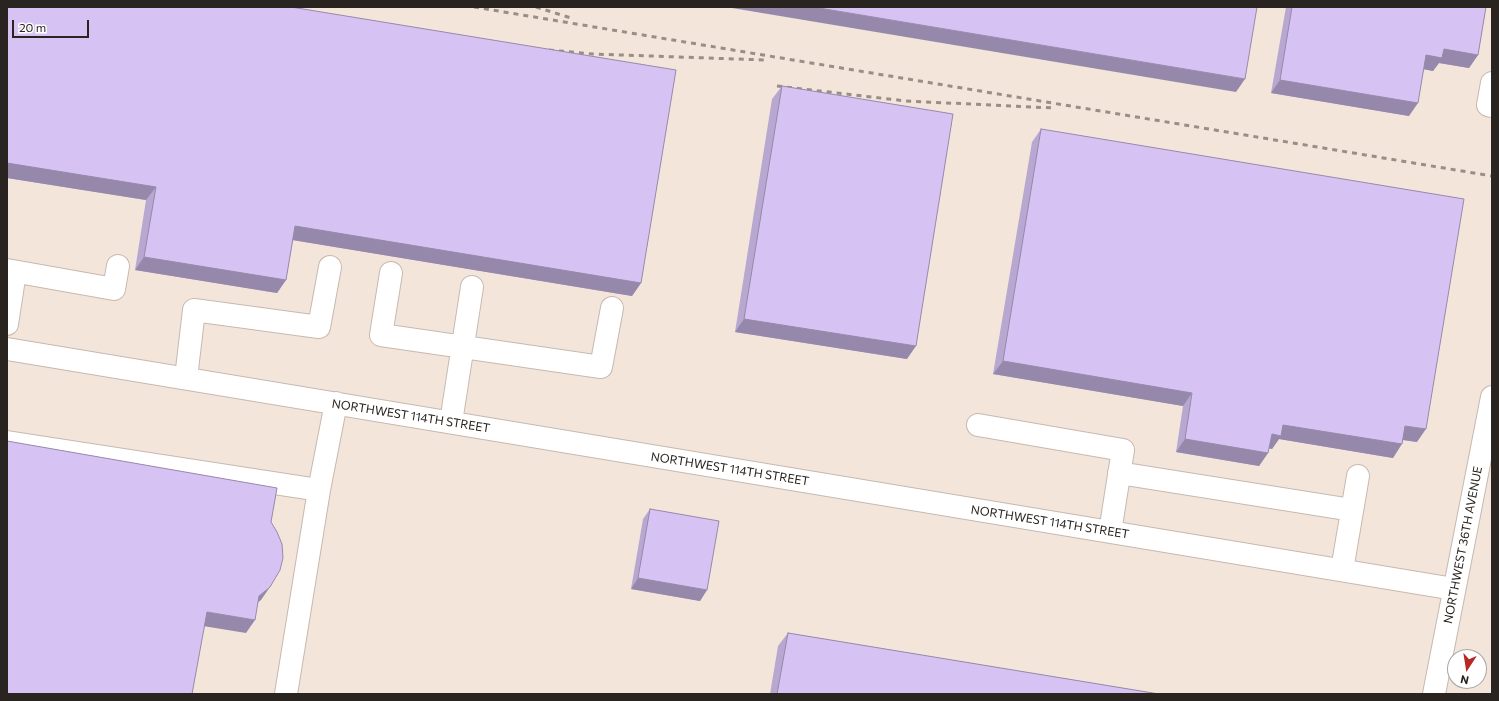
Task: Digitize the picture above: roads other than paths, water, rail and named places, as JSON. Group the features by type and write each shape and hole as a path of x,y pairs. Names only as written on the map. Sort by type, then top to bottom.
{"street":[{"path":"1492,83 1488,105 1492,106"},
{"path":"7,324 11,271 114,289 118,266"},
{"path":"186,378 194,310 319,328 330,267"},
{"path":"391,273 381,335 462,348 601,367 612,308"},
{"path":"451,422 472,287"},
{"name":"NORTHWEST 114TH STREET","path":"7,349 1454,589"},
{"name":"NORTHWEST 36TH AVENUE","path":"1434,694 1492,397"},
{"path":"286,694 319,490 336,403"},
{"path":"978,425 1123,450 1110,532"},
{"path":"7,442 319,490"},
{"path":"1118,474 1352,510"},
{"path":"1342,570 1358,476"}],"railway":[{"path":"474,7 1492,176"},
{"path":"536,7 574,19"},
{"path":"549,50 593,54 765,60"},
{"path":"777,86 906,101 1054,108"}]}
